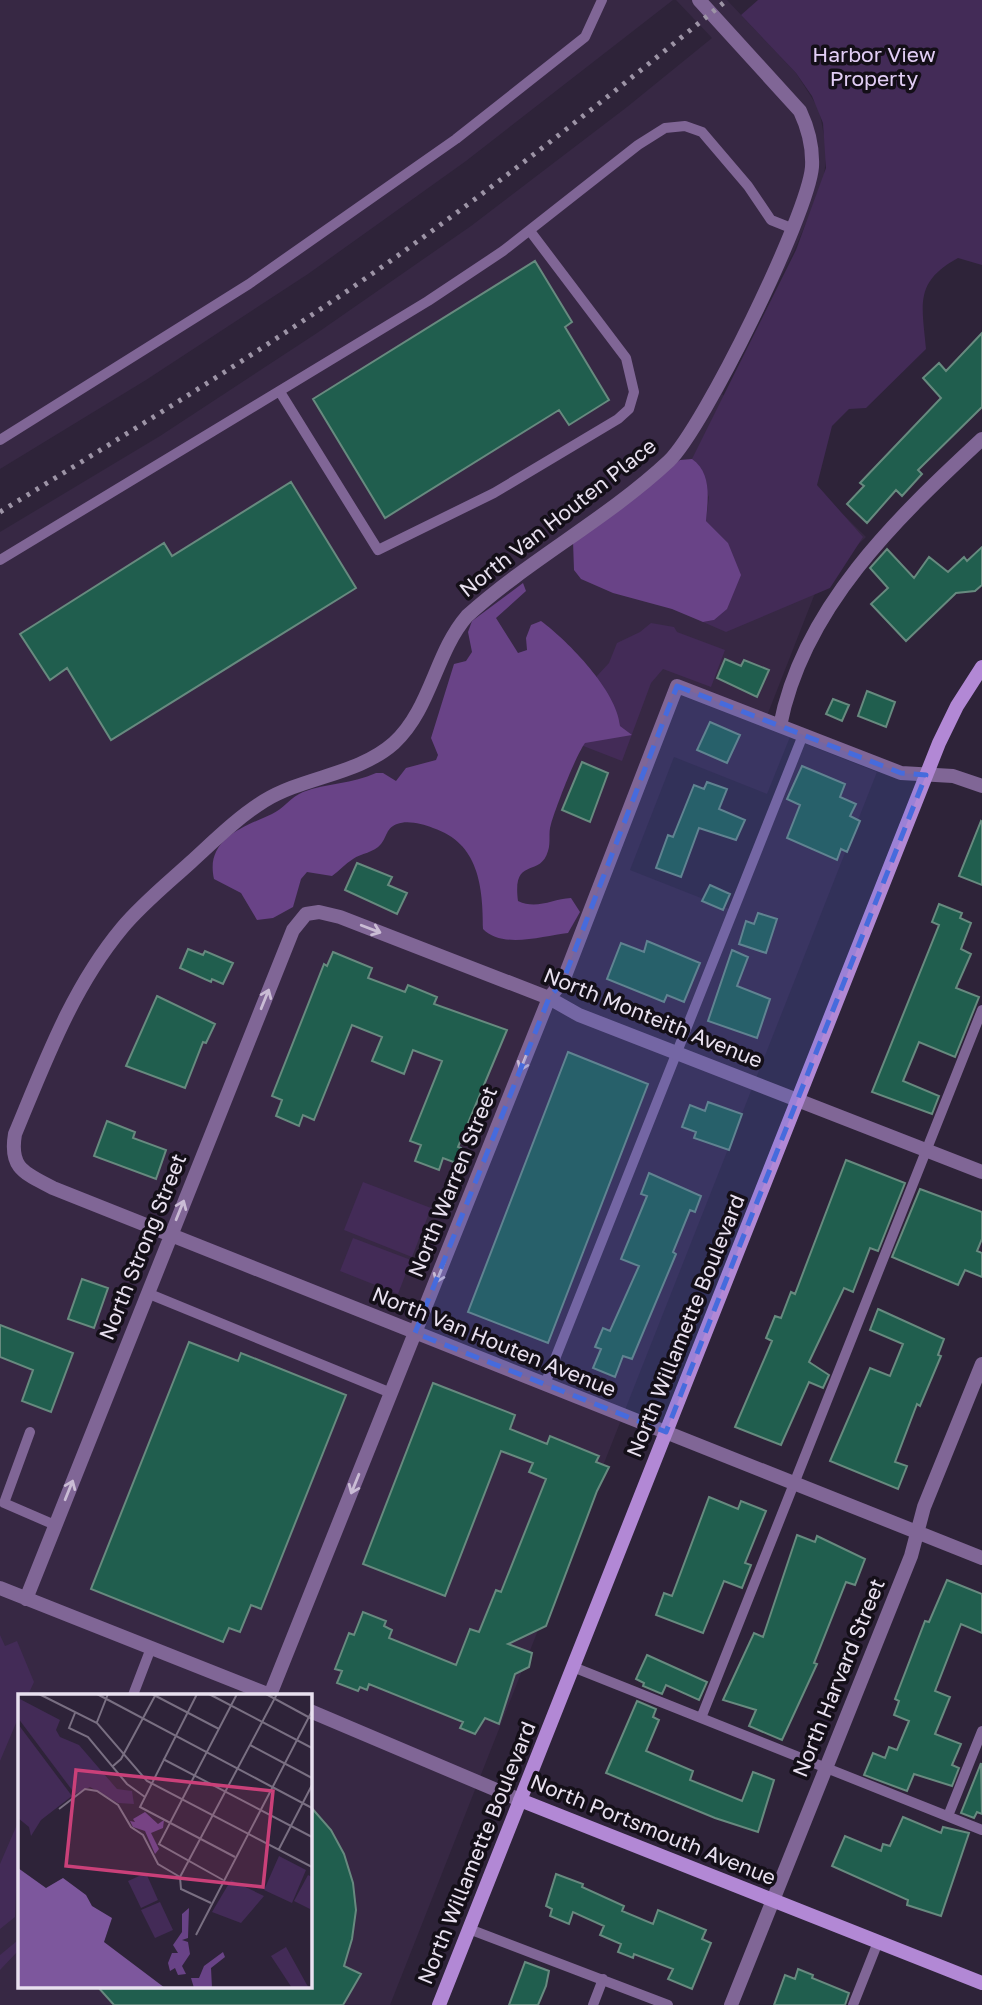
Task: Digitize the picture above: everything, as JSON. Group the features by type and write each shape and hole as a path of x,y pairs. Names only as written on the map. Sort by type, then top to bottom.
{"main road":[{"name":"North Willamette Boulevard","path":"439,2005 926,775 948,722 982,667"},
{"name":"North Portsmouth Avenue","path":"520,1800 982,1983"}],"street":[{"name":"North Van Houten Place","path":"7,1156 68,1011 89,974 123,926 227,829 256,806 291,786 369,761 396,741 423,702 454,631 467,616 671,459 706,409 808,190 812,167 807,126 800,111 699,0"},
{"path":"982,439 892,524 835,600 804,654 789,690 780,726 901,773 953,776 982,786"},
{"name":"North Warren Street","path":"270,1694 549,998 563,981 677,687 780,726"},
{"name":"North Monteith Avenue","path":"306,914 319,912 340,917 549,998 579,1015 982,1172"},
{"name":"North Strong Street","path":"26,1599 293,930 306,914"},
{"name":"North Van Houten Avenue","path":"7,1156 20,1169 53,1188 169,1236 982,1558"},
{"name":"North Harvard Street","path":"731,2005 911,1556 924,1507 982,1364"},
{"path":"0,1588 267,1694"},
{"name":"North Portsmouth Avenue","path":"312,1712 520,1800"}],"lane":[{"path":"0,440 238,292 456,139 585,37 603,0"},
{"path":"0,560 428,302 530,231 646,138 675,126 702,132 748,186 772,220 791,228"},
{"path":"280,393 378,550 494,494 618,419 629,410 634,392 626,358 530,231"},
{"path":"545,1384 803,735"},
{"path":"701,1718 982,1010"},
{"path":"147,1293 391,1393"},
{"path":"30,1432 4,1503 55,1525"},
{"path":"133,1694 151,1648"},
{"path":"573,1667 982,1830"},
{"path":"948,1816 982,1731"},
{"path":"469,1929 668,2005"},
{"path":"853,2005 878,1942"},
{"path":"593,2005 603,1979"}],"highlighted area":[{"path":"677,686 901,773 926,775 666,1432 415,1333 549,998 563,981"}],"shaded area":[{"path":"0,0 673,0 466,161 308,274 146,380 0,469"},
{"path":"676,0 727,0 796,73 819,109 827,152 823,183 794,251 722,394 866,537 819,583 763,726 790,737 767,794 674,757 630,870 734,911 801,742 877,772 390,2005 0,2005 0,532 160,436 317,333 471,226 627,107 712,38"},
{"path":"692,459 706,479 706,521 728,543 741,575 727,609 714,620 703,622 672,609 613,593 581,579 574,570 573,541 680,460"},
{"path":"523,583 526,591 496,618 518,653 527,650 526,638 531,625 541,621 565,641 590,668 610,698 620,726 632,735 585,743 557,806 550,827 549,848 544,859 523,872 519,878 518,901 538,904 571,898 580,912 568,933 523,940 491,935 483,929 482,898 469,855 448,835 410,822 393,826 378,847 353,859 332,876 307,872 301,879 293,907 273,918 257,920 241,893 214,879 215,854 221,844 229,836 276,812 303,792 376,773 383,773 396,781 406,768 436,760 438,755 431,738 454,664 466,661 472,652 468,632 472,621"}],"green space":[{"name":"Harbor View Property","path":"758,0 982,0 982,265 958,258 934,276 927,285 924,296 926,349 866,408 849,409 832,426 817,485 863,537 830,588 726,632 703,622 714,620 728,543 706,521 709,497 692,459 796,250 826,168 823,123 812,96 796,73 741,15"},
{"path":"651,623 674,627 677,632 725,650 711,687 663,669 651,683 622,761 573,742 597,676 609,663 617,643 640,632"},
{"path":"363,1182 431,1208 412,1257 344,1230"},
{"path":"353,1238 411,1260 398,1294 340,1271"},
{"path":"0,1635 5,1646 17,1641 34,1682 28,1694 18,1694 18,1718 0,1761"},
{"path":"18,1822 15,1917 0,1929 0,1864"},
{"path":"17,1941 18,1951 0,1970 0,1955"}],"building":[{"path":"535,261 572,322 565,327 609,400 569,425 559,410 385,518 313,399"},
{"path":"982,333 982,407 918,470 922,474 902,496 896,490 867,523 847,504 864,486 860,483 941,398 923,378 939,363 946,371"},
{"path":"291,482 356,588 111,740 67,668 50,680 20,634 164,543 172,556"},
{"path":"982,547 982,585 975,591 956,593 906,641 871,604 888,588 870,568 887,549 914,578 929,557 948,572 964,557 967,561"},
{"path":"725,659 741,666 744,660 769,670 757,697 717,678"},
{"path":"867,691 895,702 886,727 858,716"},
{"path":"833,699 849,705 842,721 826,714"},
{"path":"710,722 740,735 727,763 697,750"},
{"path":"582,762 608,773 590,822 562,810"},
{"path":"802,766 845,784 840,797 856,804 850,816 860,821 847,852 841,849 837,860 787,838 800,805 787,799"},
{"path":"707,782 727,789 719,809 745,820 736,840 699,828 681,877 656,868 668,835 673,837 694,785 704,789"},
{"path":"982,822 982,885 959,876"},
{"path":"357,863 392,877 388,885 407,893 397,914 345,890"},
{"path":"710,885 730,894 723,910 702,901"},
{"path":"939,904 962,913 960,918 971,923 961,949 971,954 956,988 979,997 955,1057 919,1042 903,1081 939,1096 932,1114 872,1092 939,925 932,922"},
{"path":"758,913 777,919 766,953 739,944 746,921 754,924"},
{"path":"647,941 700,963 684,1002 667,995 664,1002 607,979 621,943 644,952"},
{"path":"188,949 203,955 205,951 233,963 223,984 212,979 211,982 180,968"},
{"path":"732,950 748,957 737,986 770,999 757,1038 708,1021"},
{"path":"333,952 372,968 368,978 405,992 408,985 437,997 434,1004 507,1030 458,1147 461,1148 456,1163 443,1158 439,1170 415,1161 421,1145 410,1141 442,1061 413,1050 404,1074 372,1061 382,1037 352,1025 314,1120 303,1115 299,1126 276,1116 282,1100 272,1096 324,964 327,966"},
{"path":"157,996 215,1024 206,1043 203,1042 185,1088 126,1066"},
{"path":"568,1052 648,1084 548,1343 468,1312"},
{"path":"708,1102 742,1114 729,1150 694,1138 696,1132 682,1127 690,1105 705,1111"},
{"path":"107,1121 135,1132 133,1138 166,1150 156,1179 94,1156"},
{"path":"846,1160 905,1183 878,1251 870,1248 853,1292 844,1288 809,1362 829,1375 823,1388 809,1382 781,1445 735,1427 772,1341 766,1338 775,1316 781,1318 791,1292 795,1294"},
{"path":"649,1173 701,1196 695,1212 690,1210 673,1252 676,1254 632,1359 623,1356 615,1377 593,1368 601,1349 595,1347 603,1328 610,1331 639,1266 621,1259 647,1196 641,1194"},
{"path":"920,1189 982,1212 982,1239 977,1251 982,1253 982,1277 965,1270 958,1285 892,1257"},
{"path":"82,1279 108,1288 94,1328 68,1319"},
{"path":"878,1309 944,1339 938,1355 941,1356 920,1406 917,1404 895,1462 907,1466 898,1489 830,1461 870,1368 890,1376 903,1344 870,1330"},
{"path":"0,1325 73,1353 51,1412 22,1401 33,1370 0,1357"},
{"path":"189,1342 238,1361 241,1353 346,1395 261,1609 251,1605 240,1632 229,1628 223,1642 91,1589"},
{"path":"433,1383 515,1415 510,1429 547,1444 550,1436 599,1456 596,1462 609,1467 597,1491 546,1626 508,1644 532,1653 529,1667 515,1674 499,1724 485,1718 475,1734 460,1728 463,1722 369,1684 367,1690 360,1687 358,1691 337,1683 342,1671 335,1669 349,1633 354,1635 363,1612 386,1621 384,1626 392,1630 389,1638 456,1665 470,1629 479,1632 496,1590 501,1592 546,1479 529,1472 533,1463 501,1451 445,1596 363,1564"},
{"path":"709,1497 738,1509 741,1501 766,1511 745,1563 751,1565 742,1588 724,1581 703,1633 656,1615 664,1593 672,1596"},
{"path":"797,1535 815,1542 817,1536 865,1559 855,1585 846,1582 814,1663 817,1664 782,1740 749,1726 756,1710 723,1700 754,1633 763,1637"},
{"path":"947,1580 982,1594 982,1633 961,1624 935,1691 950,1697 935,1734 961,1744 952,1765 959,1768 952,1786 914,1774 907,1791 864,1775 873,1753 885,1758 889,1747 897,1750 909,1721 894,1715 899,1701 895,1699 925,1621 929,1622"},
{"path":"647,1655 707,1682 699,1700 666,1685 662,1694 643,1686 644,1683 636,1679"},
{"path":"637,1701 656,1709 653,1717 659,1720 646,1751 693,1771 690,1780 742,1801 753,1772 774,1780 758,1832 715,1818 606,1773"},
{"path":"981,1763 982,1814 977,1812 974,1818 961,1813"},
{"path":"312,1808 331,1830 344,1854 353,1883 356,1910 352,1939 344,1966 361,1974 343,2005 114,2005 99,1988 312,1988"},
{"path":"903,1817 941,1833 943,1827 969,1833 941,1916 907,1905 908,1900 832,1866 845,1836 881,1851 883,1844 890,1846"},
{"path":"556,1874 583,1884 582,1887 624,1906 622,1911 653,1924 658,1910 706,1930 702,1939 711,1943 692,1989 668,1979 673,1969 634,1954 633,1958 618,1952 621,1944 600,1935 604,1926 573,1912 569,1924 550,1916 552,1909 546,1906"},
{"path":"525,1962 549,1971 546,1986 538,2005 509,2005"},
{"path":"798,1969 813,1975 812,1978 849,1993 845,2005 774,2005 785,1975 795,1979"}],"railway":[{"path":"0,512 239,363 379,269 556,138 727,0"}]}
